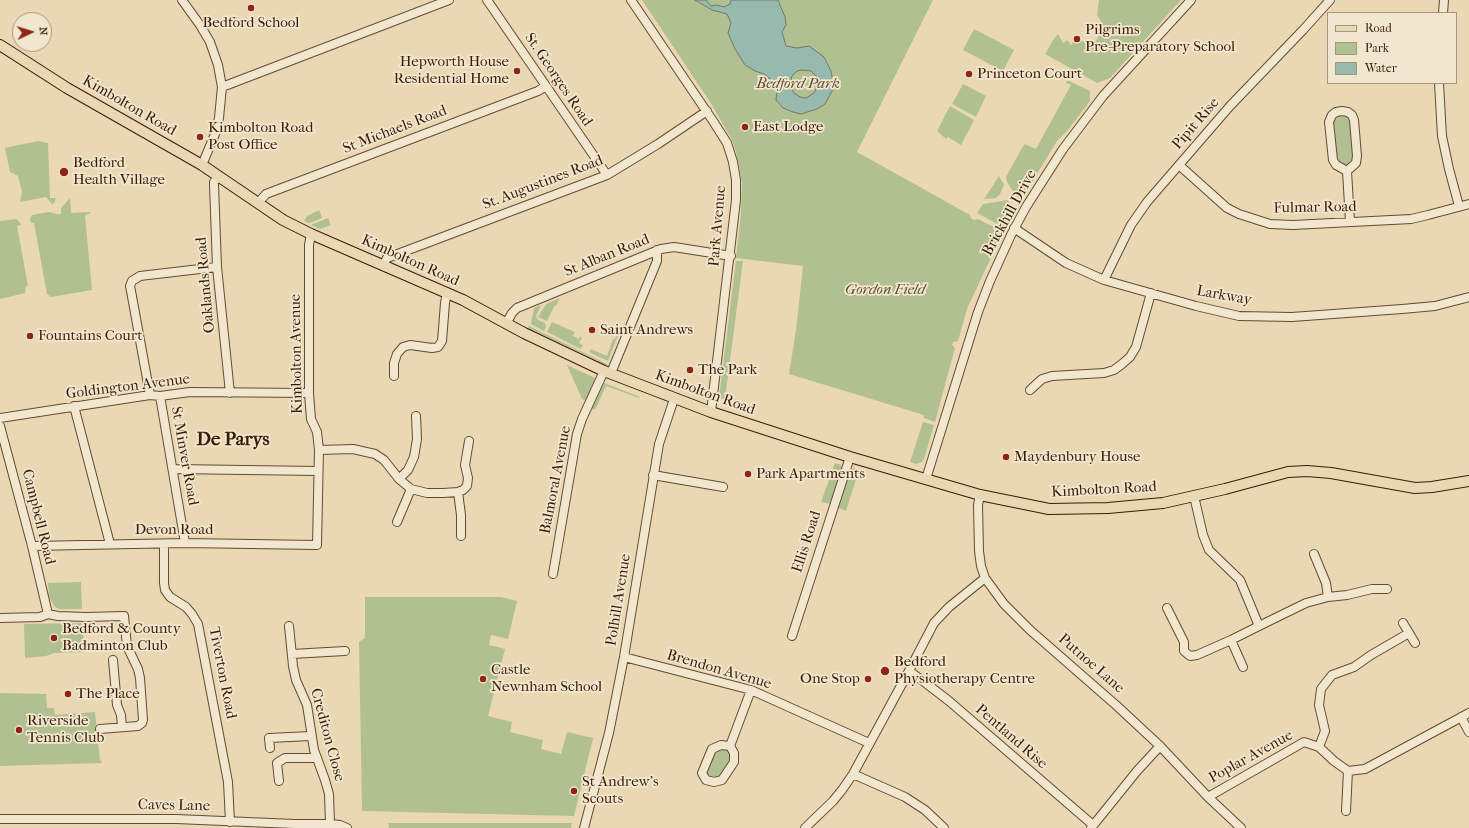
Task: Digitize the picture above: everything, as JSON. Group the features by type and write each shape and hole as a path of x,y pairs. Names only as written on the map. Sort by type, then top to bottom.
{"main road":[{"name":"Kimbolton Road","path":"0,45 79,95 202,165 283,220 311,234 463,300 506,324 607,372 674,399 850,457 980,495 1049,509 1133,506 1164,502 1194,496 1288,472 1307,471 1331,473 1415,488 1469,481"}],"street":[{"path":"182,0 210,42 218,65 222,87 220,111 215,134 202,165"},
{"path":"222,87 449,0"},
{"name":"St. Georges Road","path":"487,0 607,175"},
{"name":"Park Avenue","path":"631,0 707,111 726,144 733,162 736,180 736,200 712,412"},
{"name":"Brickhill Drive","path":"926,479 978,312 1014,228 1063,149 1103,96 1191,0"},
{"name":"Pipit Rise","path":"1104,280 1131,225 1147,202 1230,106 1330,0"},
{"path":"1443,12 1444,0"},
{"path":"1439,84 1442,136 1458,206"},
{"name":"St Michaels Road","path":"258,204 266,194 538,91 546,86"},
{"name":"St. Augustines Road","path":"383,266 387,258 607,175 658,144 707,111"},
{"path":"1342,111 1348,112 1354,120 1357,156 1356,163 1347,171 1336,165 1332,160 1329,122 1332,115 1336,112 1342,111"},
{"name":"Fulmar Road","path":"1179,165 1227,208 1254,220 1270,224 1293,225 1411,219 1469,204"},
{"path":"1347,171 1350,222"},
{"name":"Oaklands Road","path":"218,177 214,182 217,267 230,393"},
{"name":"Larkway","path":"1014,228 1066,263 1104,280 1196,306 1239,316 1292,317 1435,306 1469,297"},
{"name":"Kimbolton Avenue","path":"311,234 309,244 309,393 311,419 317,432 319,450 317,545"},
{"name":"St Alban Road","path":"506,324 512,313 517,308 658,250 674,247 730,256"},
{"name":"Balmoral Avenue","path":"553,574 577,434 582,419 607,372 657,261 658,250"},
{"path":"150,395 130,291 132,281 140,276 217,267"},
{"path":"394,376 394,363 397,354 403,347 410,345 432,348 438,347 442,342 447,293"},
{"path":"1030,390 1038,382 1052,376 1104,372 1114,370 1122,364 1130,357 1136,346 1151,293"},
{"name":"Goldington Avenue","path":"0,418 150,395 160,396 190,392 309,393"},
{"name":"St Minver Road","path":"160,396 185,544"},
{"name":"Polhill Avenue","path":"584,828 609,733 624,657 659,444 674,399"},
{"path":"74,406 110,544"},
{"path":"399,479 408,470 414,457 417,439 416,416"},
{"name":"Campbell Road","path":"0,426 32,546 48,614"},
{"path":"319,450 353,449 375,454 384,460 399,479 411,489 427,493 443,493 458,492 464,490 467,486 468,478 465,465 469,441"},
{"name":"Ellis Road","path":"792,636 850,457"},
{"path":"173,469 318,470"},
{"path":"653,475 723,487"},
{"path":"396,522 411,489"},
{"path":"458,492 461,514 461,536"},
{"name":"Putnoe Lane","path":"980,495 978,505 979,551 981,566 985,578 1004,604 1030,630 1160,746 1208,797 1241,828"},
{"path":"1194,496 1203,535 1209,550 1240,580 1259,626"},
{"name":"Devon Road","path":"32,546 110,544 317,545"},
{"name":"Tiverton Road","path":"164,544 165,590 170,597 186,607 198,624 228,782 230,822"},
{"path":"1314,554 1326,583 1328,597"},
{"path":"805,828 833,801 853,774 934,623 949,607 985,578"},
{"path":"1167,608 1184,642 1184,651 1190,656 1197,655 1231,640 1306,603 1328,597 1347,595 1372,589 1387,589"},
{"path":"0,618 40,617 48,614 58,616 86,617 124,616 127,646 138,668 140,678 143,720 138,726 100,729"},
{"path":"1403,622 1415,643"},
{"name":"Crediton Close","path":"289,626 296,680 307,705 311,736 328,794 330,824"},
{"path":"1409,633 1370,655 1354,668 1332,675 1321,688 1319,706 1325,731 1319,747 1334,761 1348,771 1366,769 1465,715 1469,732"},
{"path":"1231,640 1243,667"},
{"path":"292,654 344,651"},
{"name":"Brendon Avenue","path":"624,657 751,690 869,743"},
{"path":"113,660 117,705 121,715 122,727"},
{"name":"Pentland Rise","path":"909,671 949,701 1092,827"},
{"path":"730,746 751,690"},
{"path":"270,748 269,738 311,736"},
{"name":"Poplar Avenue","path":"1208,797 1304,742 1319,747"},
{"path":"722,745 730,746 734,753 734,762 722,780 714,782 706,780 702,773 712,749 722,745"},
{"path":"1092,827 1137,771 1160,746"},
{"path":"279,781 277,763 284,758 317,758"},
{"path":"1346,811 1348,771"},
{"path":"853,774 904,797 925,810 944,828"},
{"name":"Caves Lane","path":"0,819 176,819 295,826 340,824 347,828"},
{"path":"44,819 44,828"}],"green space":[{"path":"642,0 933,0 857,152 970,215 974,220 978,219 1003,232 967,309 958,341 953,342 952,345 955,348 935,422 924,418 924,415 789,374 796,330 803,266 736,258 741,213 742,182 732,140 712,105"},
{"path":"1099,0 1181,0 1110,78 1097,83 1045,54 1058,34 1063,43 1067,40 1071,45 1076,39 1087,42 1096,41 1103,29 1101,21 1097,15"},
{"path":"974,29 1014,50 1003,71 963,50"},
{"path":"1067,81 1090,91 1090,101 1067,131 1057,141 1021,200 1016,196 1007,182 1006,177 1025,144 1036,149 1071,85 1066,83"},
{"path":"963,84 986,96 976,117 952,104"},
{"path":"950,106 974,120 961,145 948,137 946,139 937,131"},
{"path":"1338,113 1350,117 1354,156 1351,164 1345,166 1337,163 1333,119"},
{"path":"38,141 48,143 50,198 56,198 52,204 46,197 20,202 22,192 18,176 10,172 5,148"},
{"path":"999,176 1004,185 1000,194 996,198 984,199"},
{"path":"70,198 71,213 91,212 85,216 92,290 51,297 47,294 34,223 31,223 30,219 32,215 49,212 61,214 61,208"},
{"path":"1008,200 1014,211 1005,228 977,213 983,204"},
{"path":"319,210 322,218 309,223 304,221 307,216"},
{"path":"328,218 331,225 320,229 311,225"},
{"path":"17,219 21,225 17,226 28,286 26,286 25,293 0,299 0,221"},
{"path":"736,261 743,261 725,399 719,398"},
{"path":"560,298 547,321 538,317 546,304"},
{"path":"541,305 536,316 538,320 545,323 546,327 544,331 531,324 534,308"},
{"path":"552,322 575,332 573,336 579,339 582,337 579,343 583,345 581,349 547,332"},
{"path":"529,326 609,365 605,367 600,365 598,361 533,330 527,330"},
{"path":"617,334 618,335 608,361 589,352 591,349 607,356 613,339 615,339"},
{"path":"567,365 595,378 586,401 582,399"},
{"path":"604,383 640,397 639,398 606,386 595,410 591,409"},
{"path":"923,422 934,425 924,459 922,462 916,464 910,462"},
{"path":"835,463 841,465 842,468 830,504 821,502"},
{"path":"854,468 859,470 846,511 837,507 850,470"},
{"path":"81,582 82,609 60,609 55,607 49,597 48,583"},
{"name":"Castle Newnham School","path":"365,597 501,597 517,601 508,639 491,635 489,645 505,649 488,716 512,722 510,732 543,740 541,749 561,754 567,732 593,738 574,816 362,811 359,642 365,638"},
{"name":"Bedford & County Badminton Club","path":"83,623 84,652 54,653 46,656 25,658 24,624"},
{"path":"0,693 46,694 47,708 54,708 55,715 95,712 100,760 102,763 0,766"},
{"path":"723,749 729,752 732,760 720,778 712,779 707,777 706,770 715,752"},
{"path":"388,823 572,823 571,828 389,828"}],"water":[{"path":"695,0 706,0 711,6 717,5 724,7 730,4 731,0 778,0 785,17 786,25 782,32 786,46 797,48 809,46 824,57 831,71 833,82 832,91 825,104 817,109 801,114 783,108 776,100 777,92 774,82 764,74 745,65 735,49 728,33 731,23 727,14 712,10","holes":["797,71 811,71 817,77 818,85 814,93 806,98 800,97 794,93 790,86 792,76"]}],"place":[{"name":"Bedford School","path":"251,8"},
{"name":"Pilgrims Pre-Preparatory School","path":"1077,39"},
{"name":"Hepworth House Residential Home","path":"517,71"},
{"name":"Princeton Court","path":"969,74"},
{"name":"East Lodge","path":"745,127"},
{"name":"Kimbolton Road Post Office","path":"200,137"},
{"name":"Bedford Health Village","path":"64,172"},
{"name":"Saint Andrews","path":"592,330"},
{"name":"Fountains Court","path":"30,336"},
{"name":"The Park","path":"690,370"},
{"name":"Maydenbury House","path":"1006,457"},
{"name":"Park Apartments","path":"748,474"},
{"name":"Bedford & County Badminton Club","path":"54,638"},
{"name":"Bedford Physiotherapy Centre","path":"885,671"},
{"name":"Castle Newnham School","path":"483,679"},
{"name":"One Stop","path":"868,679"},
{"name":"The Place","path":"68,694"},
{"name":"Riverside Tennis Club","path":"19,730"},
{"name":"St Andrew's Scouts","path":"574,791"}],"district":[{"name":"De Parys","path":"233,440"}],"park label":[{"name":"Bedford Park","path":"798,84"},
{"name":"Gordon Field","path":"885,290"}]}
